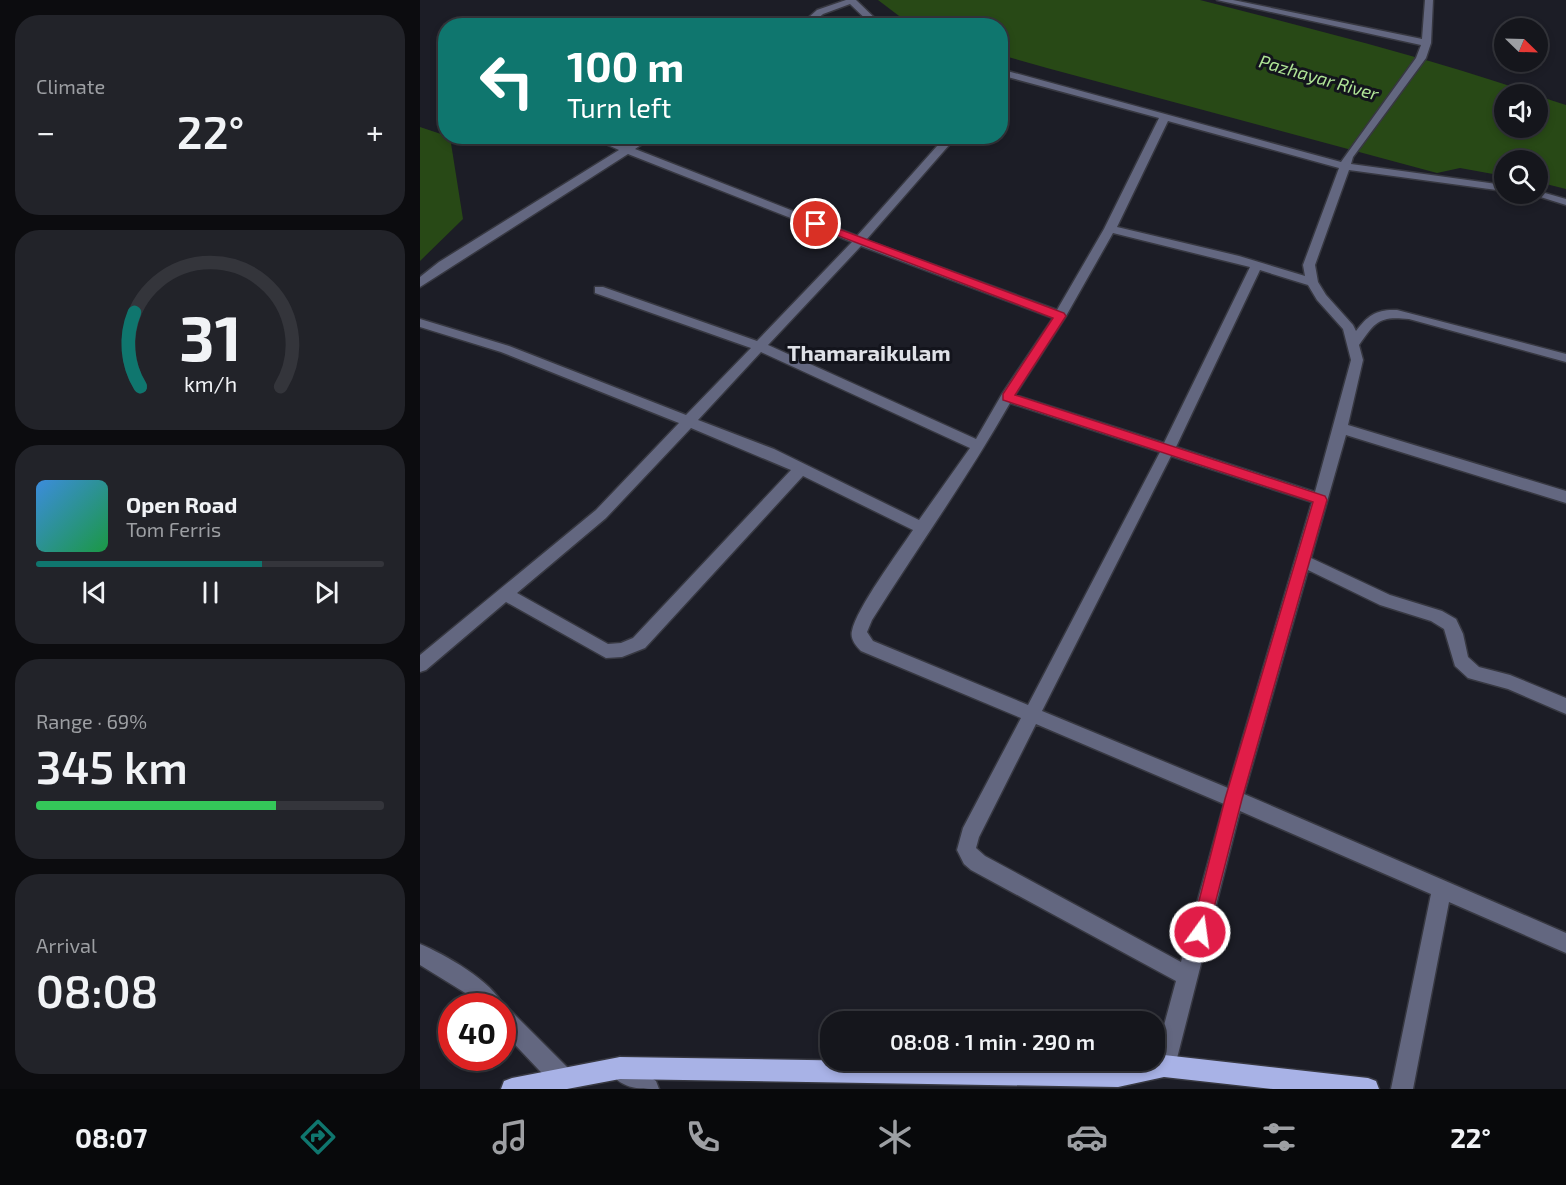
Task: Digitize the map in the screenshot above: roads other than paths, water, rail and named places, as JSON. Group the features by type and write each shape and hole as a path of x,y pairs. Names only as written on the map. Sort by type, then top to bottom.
{"main road":[{"path":"1165,1066 1368,1089"},
{"path":"512,1089 620,1068 1116,1082 1149,1071"}],"street":[{"path":"813,18 820,12 851,0 870,18"},
{"path":"1221,0 1426,43"},
{"path":"1165,1062 1234,799 1341,428 1356,360 1349,328 1321,297 1312,282 1309,265 1346,162 1421,58 1426,43 1429,0"},
{"path":"1008,75 1346,162 1494,186"},
{"path":"1165,117 1110,229 1060,316 1007,397 979,446 922,528 866,616 859,632 861,640 867,646 1234,799 1566,943"},
{"path":"613,144 859,241 1060,316"},
{"path":"420,284 443,265 636,144"},
{"path":"420,665 507,595 601,513 859,241 945,144"},
{"path":"1548,197 1566,202"},
{"path":"1110,229 1257,265 1312,282"},
{"path":"1188,977 971,857 966,850 970,835 1168,449 1257,265"},
{"path":"599,290 759,346 979,446"},
{"path":"1354,343 1373,318 1386,312 1409,315 1566,358"},
{"path":"420,323 505,349 769,453 922,528"},
{"path":"1007,397 1320,500"},
{"path":"1341,428 1566,497"},
{"path":"507,595 606,651 622,650 639,643 801,468"},
{"path":"1302,561 1386,600 1436,616 1450,624 1455,634 1461,662 1474,673 1510,682 1566,706"},
{"path":"1402,1089 1442,889"},
{"path":"420,954 480,993"},
{"path":"516,1030 564,1080"},
{"path":"620,1068 648,1089"}],"water":[{"name":"Pazhayar River","path":"878,0 1200,0 1368,44 1502,84 1494,84 1494,138 1548,138 1548,99 1566,105 1566,189 1548,184 1548,150 1494,150 1494,174 1460,168 1437,173 1008,57 1008,18 902,18"},
{"path":"420,127 438,133 438,144 451,144 463,219 420,261"}],"district":[{"name":"Thamaraikulam","path":"869,352"}]}
